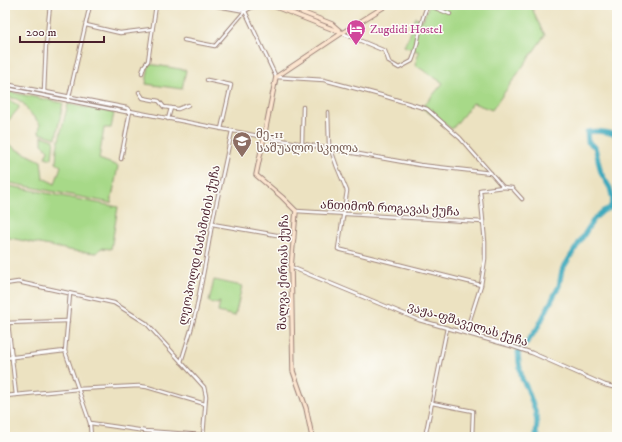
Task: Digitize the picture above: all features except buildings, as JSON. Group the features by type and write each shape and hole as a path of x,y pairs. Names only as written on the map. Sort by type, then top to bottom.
{"street":[{"path":"44,92 46,45 50,5"},
{"path":"68,101 90,5"},
{"path":"142,73 144,66 148,61 156,5"},
{"path":"212,5 244,11"},
{"path":"184,40 215,46 244,11 256,5"},
{"path":"271,5 385,50 389,62 399,68 412,62 416,50 418,33 424,12 428,5 450,14"},
{"path":"283,5 332,24 342,33"},
{"path":"276,77 387,5"},
{"path":"613,5 617,6"},
{"path":"244,11 276,77"},
{"path":"86,25 120,32 152,28"},
{"path":"276,77 324,80 427,109 460,138 503,187"},
{"name":"შალვა ქირიას ქუჩა","path":"276,77 256,176 282,197 296,211 291,266 293,371 306,408 312,437"},
{"path":"207,80 232,85 221,129"},
{"path":"5,84 127,108 130,111"},
{"path":"5,88 126,112 130,111 420,165 491,174"},
{"path":"139,92 143,98 159,101 164,107 178,109 188,105"},
{"path":"302,144 303,107"},
{"path":"168,119 171,108"},
{"path":"121,159 130,111"},
{"path":"328,112 329,144 347,191 338,249 480,285"},
{"name":"ლეოპოლდ ძაძამიძის ქუჩა","path":"181,362 194,318 232,131"},
{"path":"466,332 480,285 485,259 485,242 480,190 503,187 512,188 522,199"},
{"name":"ანთიმოზ როგავას ქუჩა","path":"296,211 483,222"},
{"path":"212,224 294,238"},
{"name":"ვაჟა-ფშაველას ქუჩა","path":"291,266 419,320 466,332 532,353 605,385 617,388"},
{"path":"5,284 18,282 114,303 146,323 204,387 206,396 203,436 145,431 90,423"},
{"path":"70,294 65,351 90,423 91,437"},
{"path":"16,395 12,356 6,323 68,321"},
{"path":"425,437 447,328"},
{"path":"5,358 65,351"},
{"path":"5,396 78,389 139,386 205,404"},
{"path":"432,403 473,410 472,437"}],"green space":[{"path":"429,5 531,5 545,35 492,110 473,103 452,129 422,108 443,83 415,65 419,52 404,46 414,26 412,25 415,17 423,20"},
{"path":"149,64 186,70 182,89 146,84"},
{"path":"5,91 63,103 56,138 39,133 40,124 29,113 24,104 17,99 7,97"},
{"path":"9,100 18,105 19,108 5,124 5,101"},
{"path":"68,104 114,113 111,128 104,128 99,159 118,166 111,203 5,182 6,142 16,149 41,161 43,178 55,184 61,166 56,163 57,148"},
{"path":"42,136 54,140 52,159 45,157 48,150 42,144"},
{"path":"5,185 118,207 111,249 101,248 97,253 74,251 5,237"},
{"path":"214,280 242,286 235,316 218,312 220,302 218,304 209,302"}],"waterway":[{"path":"538,437 536,434 537,422 535,410 522,379 518,352 537,329 559,286 562,270 594,219 603,211 610,208 613,200 610,188 601,173 595,147 588,142 587,132 595,131 617,135"}],"place":[{"name":"Zugdidi Hostel","path":"356,46"},
{"name":"მე-11 საშუალო სკოლა","path":"242,158"}]}
